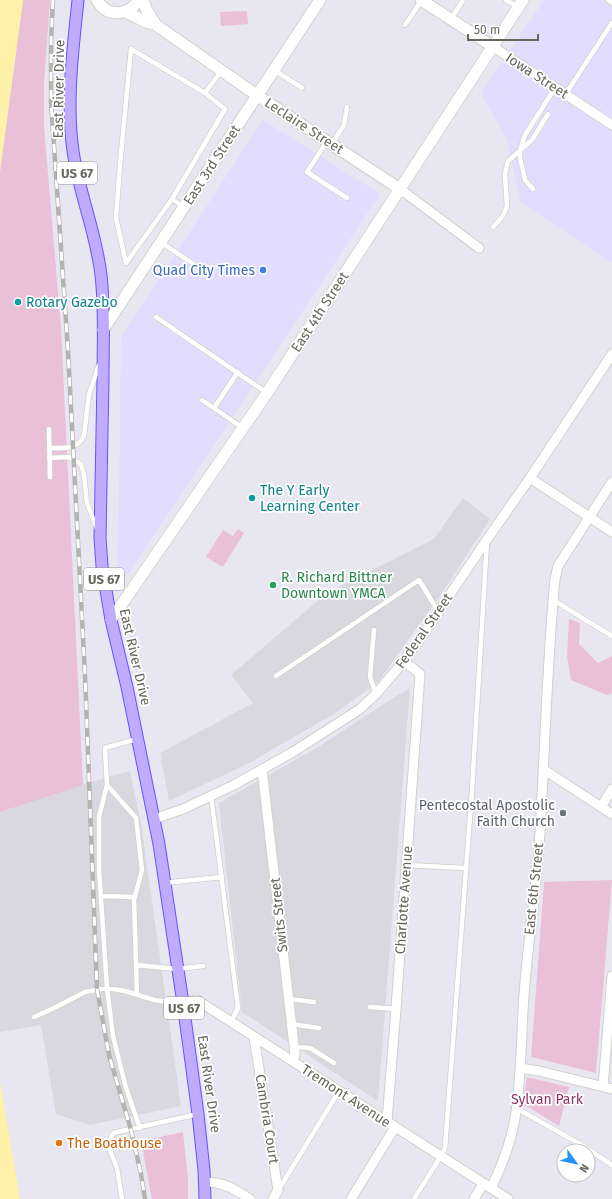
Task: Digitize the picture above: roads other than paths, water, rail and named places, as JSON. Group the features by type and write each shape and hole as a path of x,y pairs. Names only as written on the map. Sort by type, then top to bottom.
{"main road":[{"name":"East River Drive","path":"78,0 72,76 71,115 73,150 77,174 96,244 101,275 103,354 100,538 102,566 111,620 138,739 154,819 183,1003 198,1114 205,1182 205,1199"}],"street":[{"path":"97,0 107,11 117,13 126,12 139,0"},
{"path":"142,0 156,25"},
{"name":"East 3rd Street","path":"103,330 320,0"},
{"name":"Iowa Street","path":"421,0 612,125"},
{"name":"East 4th Street","path":"111,620 267,393 520,4"},
{"name":"Leclaire Street","path":"126,12 156,25 258,96 400,189 479,248"},
{"name":"Federal Street","path":"154,819 183,809 293,752 360,709 376,694 404,661 530,478 612,354"},
{"path":"530,478 612,532"},
{"name":"East 6th Street","path":"474,1199 487,1185 504,1158 515,1120 520,1068 524,995 540,833 555,579 558,566 612,482"},
{"name":"Charlotte Avenue","path":"386,1121 396,1009 420,674 404,661"},
{"name":"Swits Street","path":"262,769 295,1048 293,1061"},
{"path":"543,769 612,814"},
{"path":"600,806 612,789"},
{"path":"520,1068 539,1070 607,1088 612,976"},
{"name":"Tremont Avenue","path":"183,1003 197,1000 508,1199"},
{"name":"Cambria Court","path":"254,1037 278,1190"},
{"path":"351,1199 395,1127"},
{"path":"205,1182 216,1182 231,1187 250,1199"},
{"path":"273,1199 278,1190"}],"lane":[{"path":"405,25 421,0"},
{"path":"450,19 463,0"},
{"path":"506,0 520,4"},
{"path":"608,0 612,3"},
{"path":"565,95 612,23"},
{"path":"131,49 205,93 225,109 172,199 126,263 116,218 131,49"},
{"path":"205,93 222,70"},
{"path":"274,70 302,88"},
{"path":"534,189 524,180 520,151 525,135 556,88"},
{"path":"347,107 344,125 329,142 307,172 347,198"},
{"path":"493,227 503,216 506,206 505,174 508,160 532,140 548,114"},
{"path":"172,199 184,207"},
{"path":"161,242 192,263"},
{"path":"156,317 267,393"},
{"path":"49,448 70,448 81,442 84,436 89,394 103,354"},
{"path":"214,408 238,372"},
{"path":"202,400 243,428"},
{"path":"49,428 50,477"},
{"path":"50,458 69,457 81,464 84,475 87,503 100,538"},
{"path":"414,1199 441,1156 444,1148 488,538"},
{"path":"276,676 419,580 438,611"},
{"path":"553,600 612,636"},
{"path":"374,630 370,677 376,694"},
{"path":"138,739 105,748 107,786 99,817 101,896 107,988 113,1036 126,1088 140,1128"},
{"path":"107,786 136,818 142,870 135,897 137,995"},
{"path":"211,795 238,1008 232,1022"},
{"path":"406,865 465,868"},
{"path":"164,883 222,877"},
{"path":"101,896 135,897"},
{"path":"136,965 177,969 203,966"},
{"path":"34,1017 85,992 107,988 168,1002 183,1003"},
{"path":"288,999 314,1002"},
{"path":"370,1007 396,1009"},
{"path":"291,1024 319,1028"},
{"path":"295,1048 310,1048 334,1063"},
{"path":"278,1190 339,1091"},
{"path":"516,1108 580,1144 612,1165"},
{"path":"122,1199 117,1168 110,1150 109,1142 113,1133 198,1114"}],"railway":[{"path":"53,0 51,102 68,351 85,675 97,989 109,1055 131,1130 145,1199"}],"place":[{"name":"Quad City Times","path":"263,270"},
{"name":"Rotary Gazebo","path":"18,302"},
{"name":"The Y Early Learning Center","path":"252,498"},
{"name":"R. Richard Bittner Downtown YMCA","path":"273,585"},
{"name":"Pentecostal Apostolic Faith Church","path":"563,813"},
{"name":"The Boathouse","path":"59,1143"}],"park label":[{"name":"Sylvan Park","path":"547,1099"}]}
